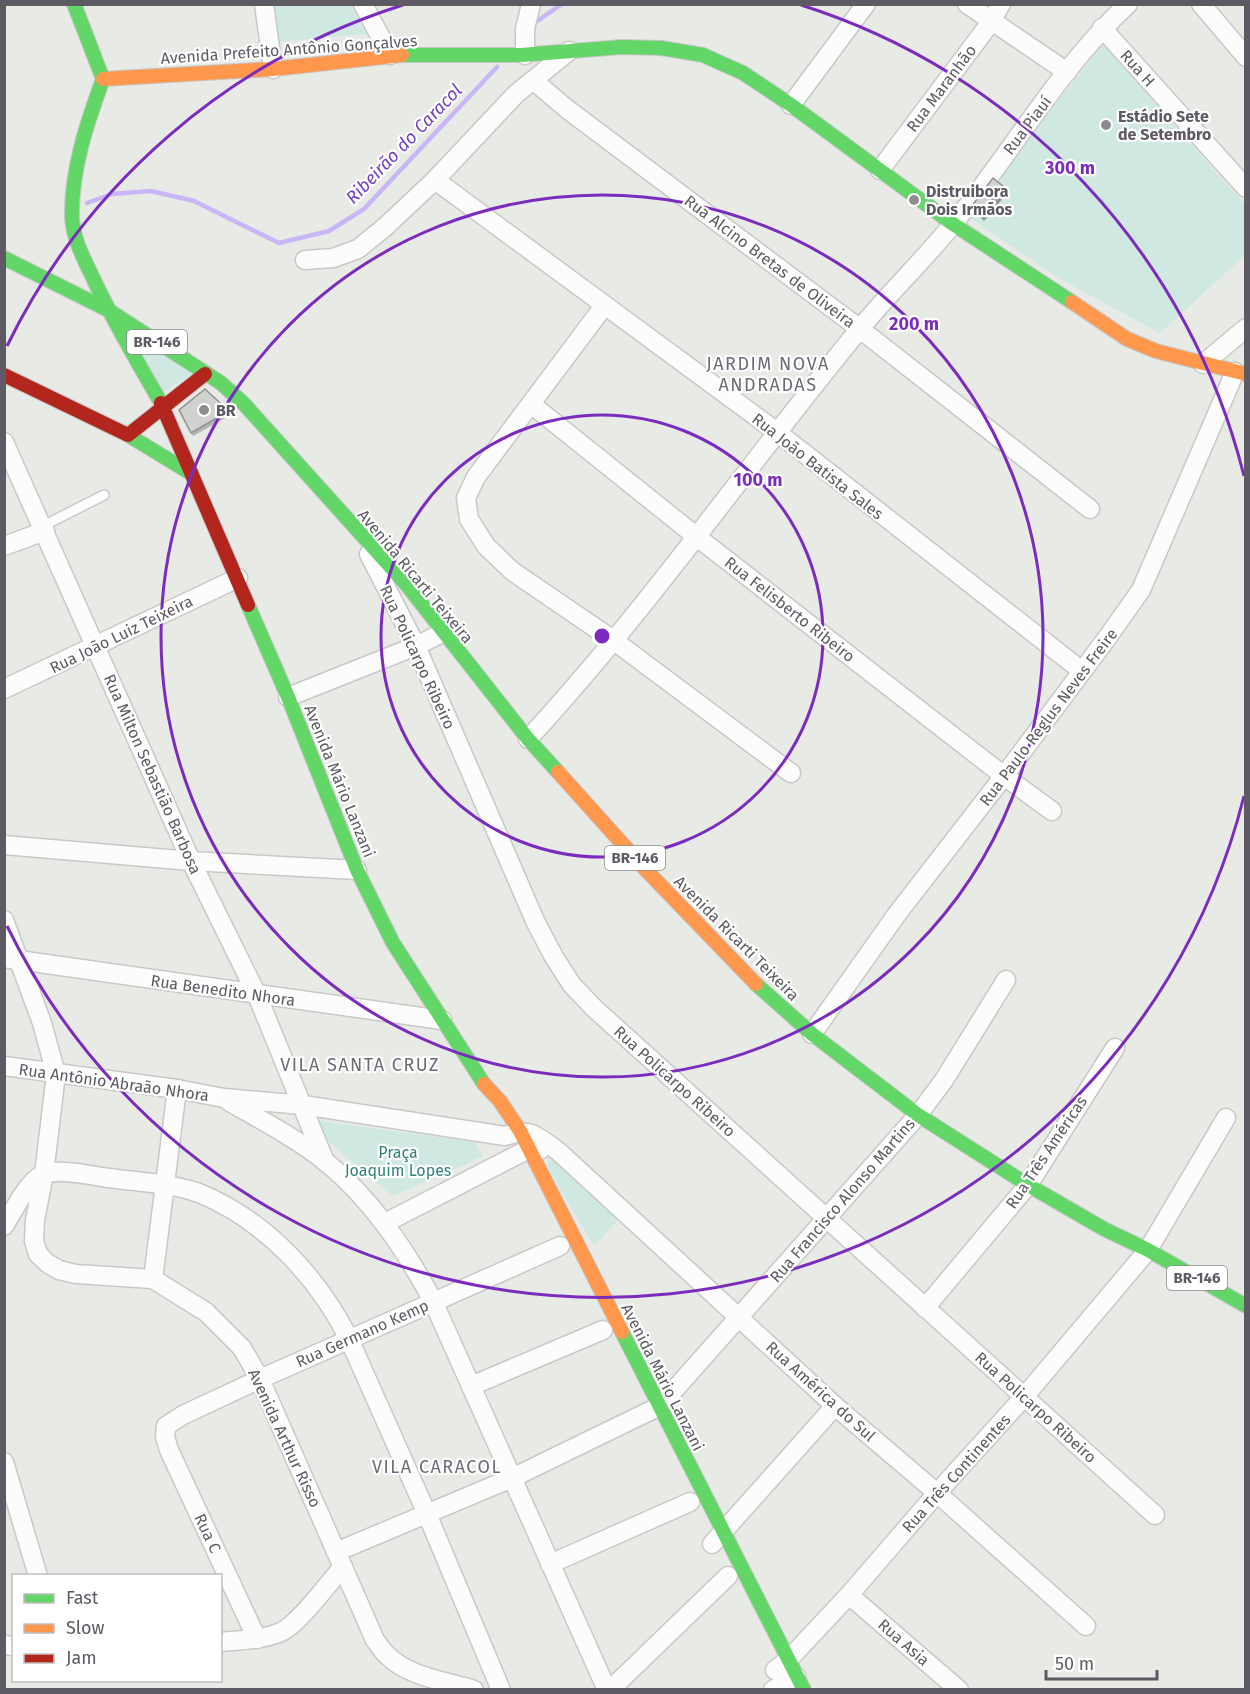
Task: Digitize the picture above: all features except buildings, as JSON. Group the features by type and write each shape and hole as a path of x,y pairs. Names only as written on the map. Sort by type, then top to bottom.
{"street":[{"path":"74,4 103,79"},
{"path":"264,4 273,69"},
{"path":"363,4 390,55"},
{"path":"526,55 525,29 531,4"},
{"path":"791,105 867,4"},
{"path":"967,4 1067,72"},
{"name":"Rua Maranhão","path":"880,170 991,22 1001,4"},
{"name":"Rua Piauí","path":"528,739 697,537 860,329 953,224 1102,28 1128,4"},
{"path":"1201,4 1239,36 1245,57"},
{"name":"Rua H","path":"1102,28 1245,188"},
{"name":"Avenida Prefeito Antônio Gonçalves","path":"103,79 273,69 390,55 526,55 622,47 661,48 703,55 743,73 791,105 953,224 1127,339 1156,351 1240,373"},
{"path":"305,260 333,258 357,249 385,227 435,180 516,94 568,51"},
{"name":"Avenida Mário Lanzani","path":"103,79 85,130 74,187 72,219 77,244 108,310 163,406 288,697 357,870 393,943 485,1086 512,1133 522,1159 720,1556 784,1677"},
{"name":"Rua Alcino Bretas de Oliveira","path":"533,80 567,109 860,329 1090,509"},
{"name":"Rua João Batista Sales","path":"435,180 777,432 1082,671"},
{"name":"BR-146","path":"4,258 108,310 205,374"},
{"path":"604,306 476,477 466,498 469,519 486,546 512,572 612,640 791,773"},
{"path":"1203,364 1245,328"},
{"name":"Rua Paulo Reglus Neves Freire","path":"812,1034 897,914 1004,777 1141,590 1240,373"},
{"path":"128,435 205,374"},
{"name":"Avenida Ricarti Teixeira","path":"205,374 221,383 244,404 406,584 528,739 706,934 758,987 812,1034 918,1114 1028,1185 1245,1306"},
{"path":"4,375 128,435 192,474"},
{"name":"Rua Felisberto Ribeiro","path":"531,404 1004,777 1052,811"},
{"name":"Rua Milton Sebastião Barbosa","path":"4,442 191,861 257,995 326,1162"},
{"path":"4,546 44,529"},
{"name":"Rua Policarpo Ribeiro","path":"356,529 416,646 536,923 572,984 595,1009 1155,1515"},
{"name":"Rua João Luiz Teixeira","path":"4,689 238,578"},
{"path":"288,697 416,646 444,632"},
{"path":"4,845 191,861 357,870"},
{"path":"4,920 12,959 42,1023 56,1074"},
{"name":"Rua Benedito Nhora","path":"12,959 442,1020"},
{"name":"Rua Francisco Alonso Martins","path":"649,1412 739,1318 918,1114 944,1080 1006,980"},
{"name":"Rua Três Américas","path":"925,1308 1028,1185 1115,1048"},
{"name":"Rua Antônio Abraão Nhora","path":"4,1066 177,1089 224,1098"},
{"name":"Avenida Arthur Risso","path":"56,1074 44,1174 34,1220 34,1241 38,1254 46,1263 59,1270 76,1274 153,1279 206,1312 242,1348 260,1379 375,1640 386,1655 398,1665 416,1673 474,1689"},
{"path":"153,1279 177,1089"},
{"path":"224,1098 303,1105 512,1133"},
{"path":"224,1098 326,1162 385,1223 412,1262 433,1301 550,1564 609,1689 720,1556 836,1406"},
{"name":"Rua Três Continentes","path":"784,1677 849,1595 1024,1397 1148,1250 1226,1118"},
{"name":"Rua América do Sul","path":"512,1133 540,1138 559,1152 836,1406 1086,1626"},
{"path":"385,1223 522,1159 559,1152"},
{"path":"4,1226 33,1182 44,1174 64,1173 165,1185 198,1193 228,1208 272,1238 306,1271 338,1317 350,1339 501,1689"},
{"name":"Rua Germano Kemp","path":"166,1426 183,1415 260,1379 560,1246"},
{"path":"471,1386 603,1330"},
{"path":"222,1642 257,1639 283,1631 302,1614 339,1560 427,1514 512,1478 649,1412"},
{"name":"Rua C","path":"166,1426 165,1437 169,1450 257,1639"},
{"path":"4,1462 38,1574"},
{"path":"550,1564 690,1502"},
{"name":"Rua Asia","path":"849,1595 959,1689"}],"lane":[{"path":"44,529 104,495"}],"green space":[{"path":"272,5 350,5 366,34 276,42"},
{"name":"Estádio Sete de Setembro","path":"1103,45 1245,205 1245,255 1160,333 1060,279 966,215"},
{"path":"129,334 195,372 162,393"},
{"name":"Praça Joaquim Lopes","path":"311,1120 474,1142 483,1156 393,1196 328,1141"},
{"path":"555,1158 620,1218 594,1246 550,1172 547,1163 550,1159"}],"waterway":[{"name":"Ribeirão do Caracol","path":"533,24 562,4"},
{"name":"Ribeirão do Caracol","path":"87,203 112,194 151,191 194,201 279,243 329,231 364,209 497,67"}],"traffic: fast":[{"path":"74,4 103,79 77,164 72,199 74,233 109,310 161,403"},
{"path":"402,55 521,55 622,47 661,48 703,55 743,73 791,105 953,224 1072,302"},
{"path":"4,258 108,310 221,383 244,404 406,584 528,739 558,772"},
{"path":"128,435 192,474"},
{"path":"248,605 288,697 357,870 393,943 484,1084"},
{"path":"756,984 812,1034 918,1115 1028,1185 1246,1306"},
{"path":"622,1332 804,1690"}],"traffic: slow":[{"path":"103,79 273,69 402,55"},
{"path":"1072,302 1127,339 1156,351 1246,374"},
{"path":"558,772 646,870 756,984"},
{"path":"484,1084 500,1101 520,1131 622,1332"}],"traffic: jam":[{"path":"4,375 128,435 205,374"},
{"path":"161,403 248,605"}],"place":[{"name":"Estádio Sete de Setembro","path":"1106,125"},
{"name":"Distruibora Dois Irmãos","path":"914,200"},
{"name":"BR","path":"204,410"}],"district":[{"name":"JARDIM NOVA ANDRADAS","path":"768,374"},
{"name":"VILA SANTA CRUZ","path":"360,1065"},
{"name":"VILA CARACOL","path":"437,1467"}]}
